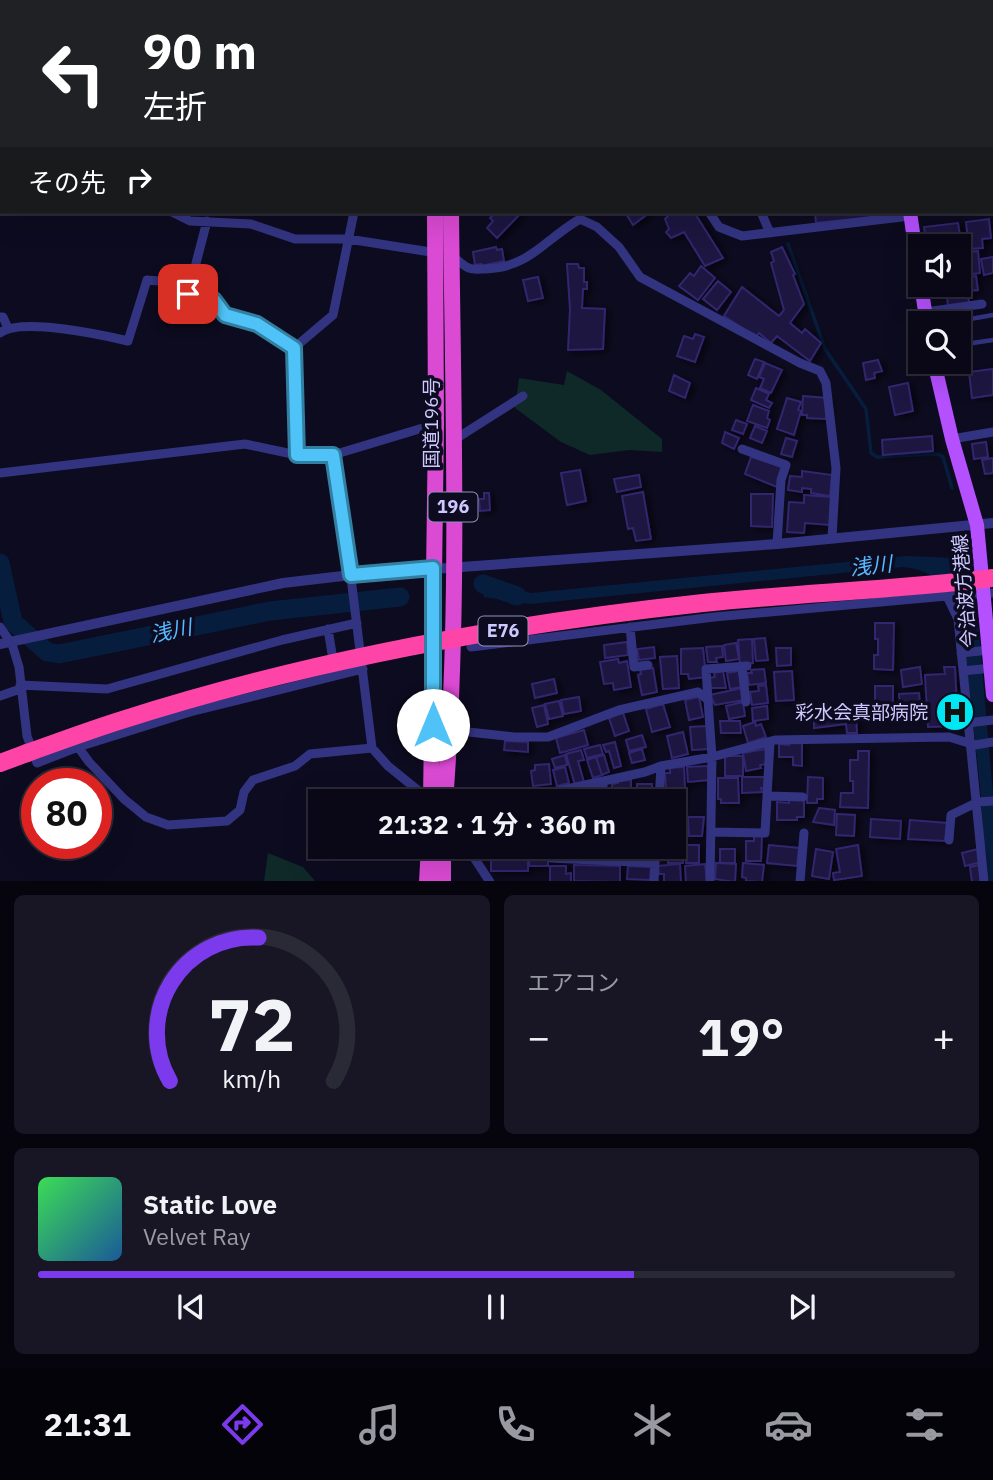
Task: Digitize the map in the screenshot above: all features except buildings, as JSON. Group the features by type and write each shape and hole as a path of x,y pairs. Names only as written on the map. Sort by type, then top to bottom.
{"highway":[{"name":"国道196号","path":"435,214 443,254 452,441 454,567 446,789"},
{"name":"国道196号","path":"431,789 436,424 443,254 451,214"},
{"name":"E76","path":"0,763 122,720 239,687 350,659 464,637 703,603 993,578"},
{"path":"427,881 428,859"},
{"path":"443,859 443,881"}],"main road":[{"path":"910,214 913,234"},
{"name":"今治波方港線","path":"937,374 977,525 988,594 988,650 993,695"}],"street":[{"path":"176,214 190,220 251,224 295,239 348,239 443,254 470,269 500,268 521,261 562,229 580,219"},
{"path":"294,348 333,315 354,214"},
{"path":"574,214 597,227 619,247 640,276 800,363 820,371 826,383 835,468 832,538"},
{"path":"710,214 719,227 741,236 910,214"},
{"path":"762,214 770,233"},
{"path":"188,294 207,221"},
{"path":"0,317 3,317 4,330 57,328 128,341 147,280 159,281 197,300 214,300 225,315 257,324 294,348"},
{"path":"954,311 982,304"},
{"path":"294,348 297,455"},
{"path":"452,441 523,396"},
{"path":"0,473 245,444 297,455 333,455 436,424"},
{"path":"952,439 993,432"},
{"path":"742,449 786,465 781,480 777,544"},
{"path":"333,455 372,748 388,766 416,789"},
{"path":"0,645 283,583 433,568 777,544 993,523"},
{"path":"471,647 630,627 988,594"},
{"path":"947,596 958,620 987,876"},
{"path":"0,696 20,687 107,689 356,623"},
{"path":"0,627 12,643 19,667 27,736 37,763 78,747 190,712 363,669"},
{"path":"630,627 634,667 649,665"},
{"path":"328,629 336,675"},
{"path":"962,653 988,650"},
{"path":"710,881 712,757 706,669 745,666 746,702"},
{"path":"963,671 990,668"},
{"path":"450,730 514,737 548,737 618,710 698,692 708,700"},
{"path":"968,723 993,720"},
{"path":"578,789 661,766 712,757 775,740 949,737 972,744 992,742"},
{"path":"711,832 765,833 771,742"},
{"path":"78,747 124,799 146,817 168,825 227,821 240,810 244,792 253,780 295,766 310,754 372,748"},
{"path":"660,789 661,766"},
{"path":"603,781 603,789"},
{"path":"767,796 803,797"},
{"path":"949,841 951,815 978,802 993,800"},
{"path":"800,881 804,833"},
{"path":"475,859 490,881"},
{"path":"600,859 655,863"},
{"path":"654,881 655,859"}],"lane":[{"path":"971,319 993,315"},
{"path":"971,343 993,340"}],"green space":[{"path":"567,371 601,390 662,439 662,452 629,450 590,455 561,442 515,408 519,378 564,385"},
{"path":"268,853 303,867 315,881 264,881"}],"water":[{"path":"907,556 957,558 973,564 993,794 993,881 986,881 981,796 963,629 950,595 937,579 903,567 530,604 484,597 483,591 503,586 531,593"}],"waterway":[{"path":"788,244 825,349 866,409 871,453 877,457 938,454 943,457 952,488"},
{"name":"浅川","path":"0,563 13,622 47,652 59,654 270,611 400,597"},
{"name":"浅川","path":"483,584 517,596"}],"place":[{"name":"彩水会真部病院","path":"955,712"}],"route":[{"path":"188,294 197,300 214,300 225,315 257,324 294,348 297,455 333,455 351,575 433,568 433,725"}]}
